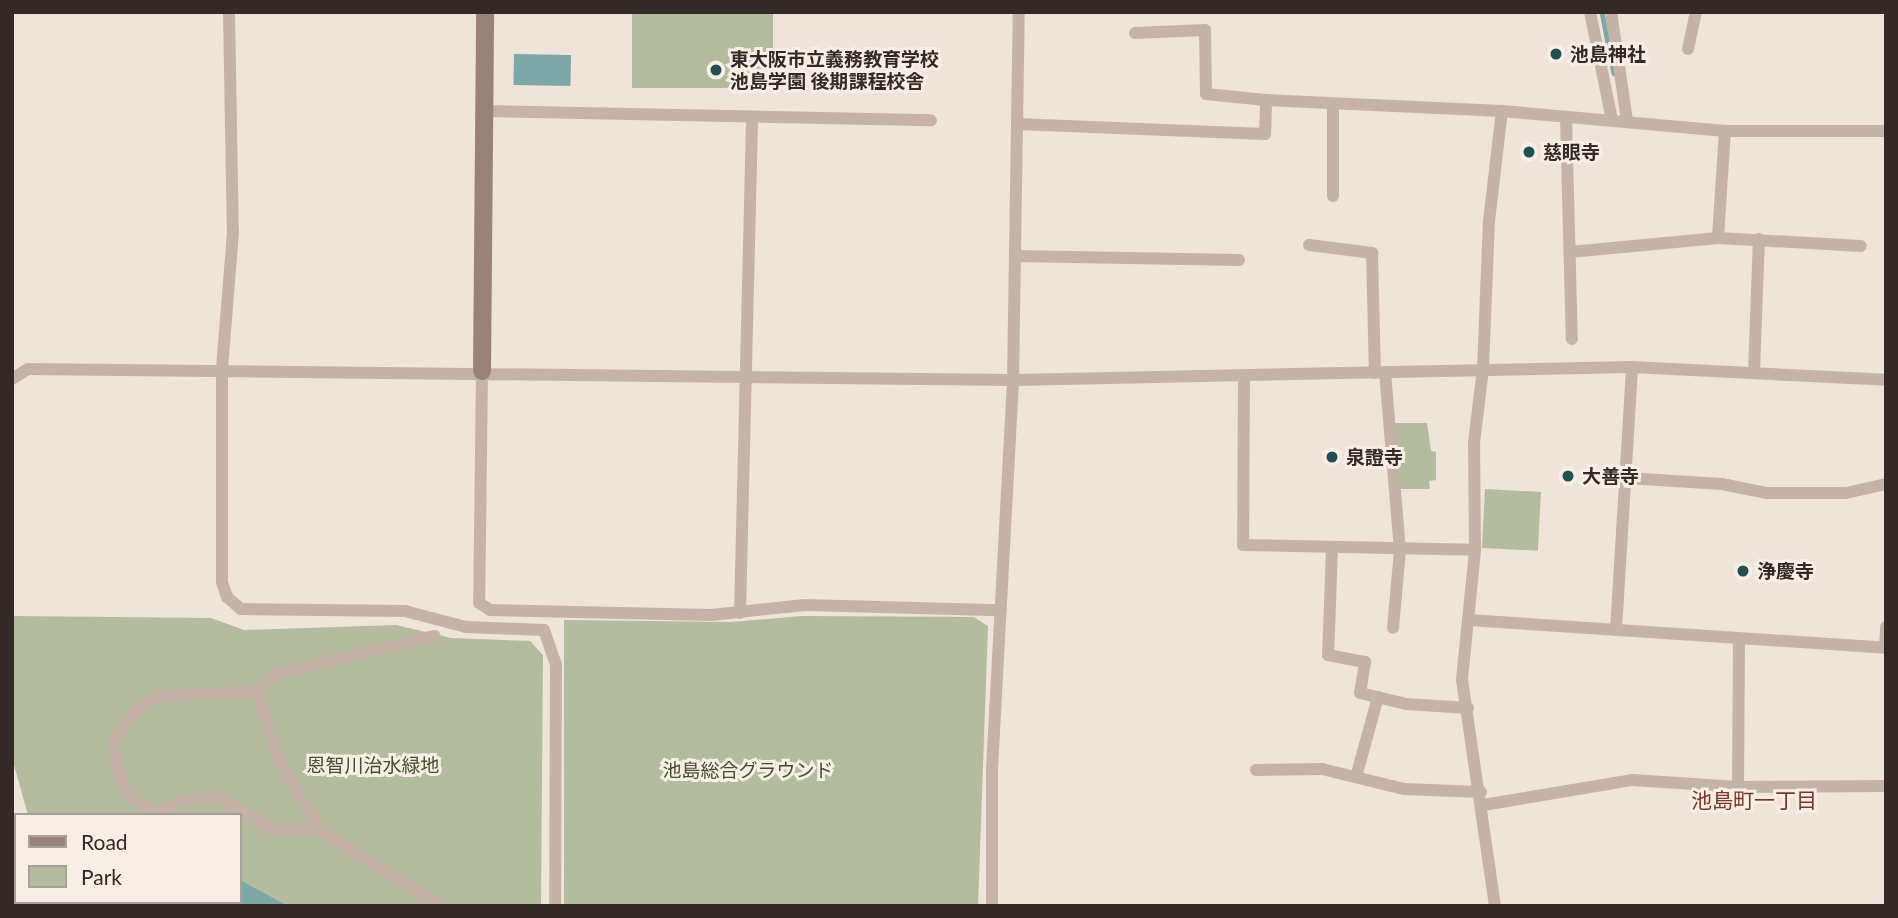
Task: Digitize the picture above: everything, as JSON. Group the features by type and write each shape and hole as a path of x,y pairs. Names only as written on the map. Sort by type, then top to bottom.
{"street":[{"path":"229,12 233,232 222,370 222,582 227,597 241,609 405,611 466,627 544,630"},
{"path":"485,12 479,603 490,610 740,614 804,605 1001,610"},
{"path":"992,906 1001,610 1013,380 1019,12"},
{"path":"1590,12 1612,120"},
{"path":"1611,12 1627,121"},
{"path":"1688,48 1696,12"},
{"path":"1135,33 1205,30 1206,94 1333,105 1502,111 1725,131 1886,131"},
{"path":"1017,124 1265,134 1266,100"},
{"path":"1333,105 1333,196"},
{"path":"485,111 752,119 931,120"},
{"path":"1495,906 1482,799 1462,679 1475,550 1474,443 1483,369 1489,221 1502,111"},
{"path":"1566,117 1572,339"},
{"path":"740,614 752,119"},
{"path":"1718,238 1725,131"},
{"path":"1570,252 1718,238 1861,246"},
{"path":"1754,373 1759,239"},
{"path":"1309,245 1372,253 1380,373 1400,550 1393,628"},
{"path":"1015,256 1239,260"},
{"path":"12,379 28,369 746,373 1013,380 1632,367 1886,380"},
{"path":"1616,630 1632,367"},
{"path":"1244,376 1243,545 1475,550"},
{"path":"1627,478 1767,493 1846,493 1886,485"},
{"path":"1332,548 1328,655 1365,662 1360,693 1468,708"},
{"path":"544,630 560,610"},
{"path":"1469,620 1739,641 1885,648 1886,627"},
{"path":"544,630 556,664 555,906"},
{"path":"320,830 274,830 217,796 179,802 157,813 132,798 122,782 113,744 137,709 157,696 256,692 276,674 434,636"},
{"path":"1738,787 1739,641"},
{"path":"256,692 279,761 320,830 440,906"},
{"path":"1356,777 1378,697"},
{"path":"1256,770 1322,769 1413,790 1482,799 1633,780 1738,787 1886,786"}],"green space":[{"path":"632,12 773,12 773,88 632,88"},
{"path":"1392,423 1427,423 1431,451 1436,452 1436,480 1429,481 1430,489 1397,489"},
{"path":"1485,489 1541,492 1538,551 1482,548"},
{"name":"恩智川治水緑地","path":"13,616 211,618 244,630 396,625 451,638 530,641 543,655 541,906 41,906 242,904 242,813 27,813 14,765"},
{"name":"池島総合グラウンド","path":"802,616 974,617 988,626 978,906 564,906 564,620 731,622"}],"water":[{"path":"514,54 571,55 570,86 513,85"},
{"path":"242,881 288,906 91,906 242,904"}],"waterway":[{"path":"1602,12 1614,73"}],"place":[{"name":"池島神社","path":"1556,54"},
{"name":"東大阪市立義務教育学校 池島学園 後期課程校舎","path":"716,70"},
{"name":"慈眼寺","path":"1529,152"},
{"name":"泉證寺","path":"1332,457"},
{"name":"大善寺","path":"1568,476"},
{"name":"浄慶寺","path":"1743,571"}],"district":[{"name":"池島町一丁目","path":"1754,800"}]}
